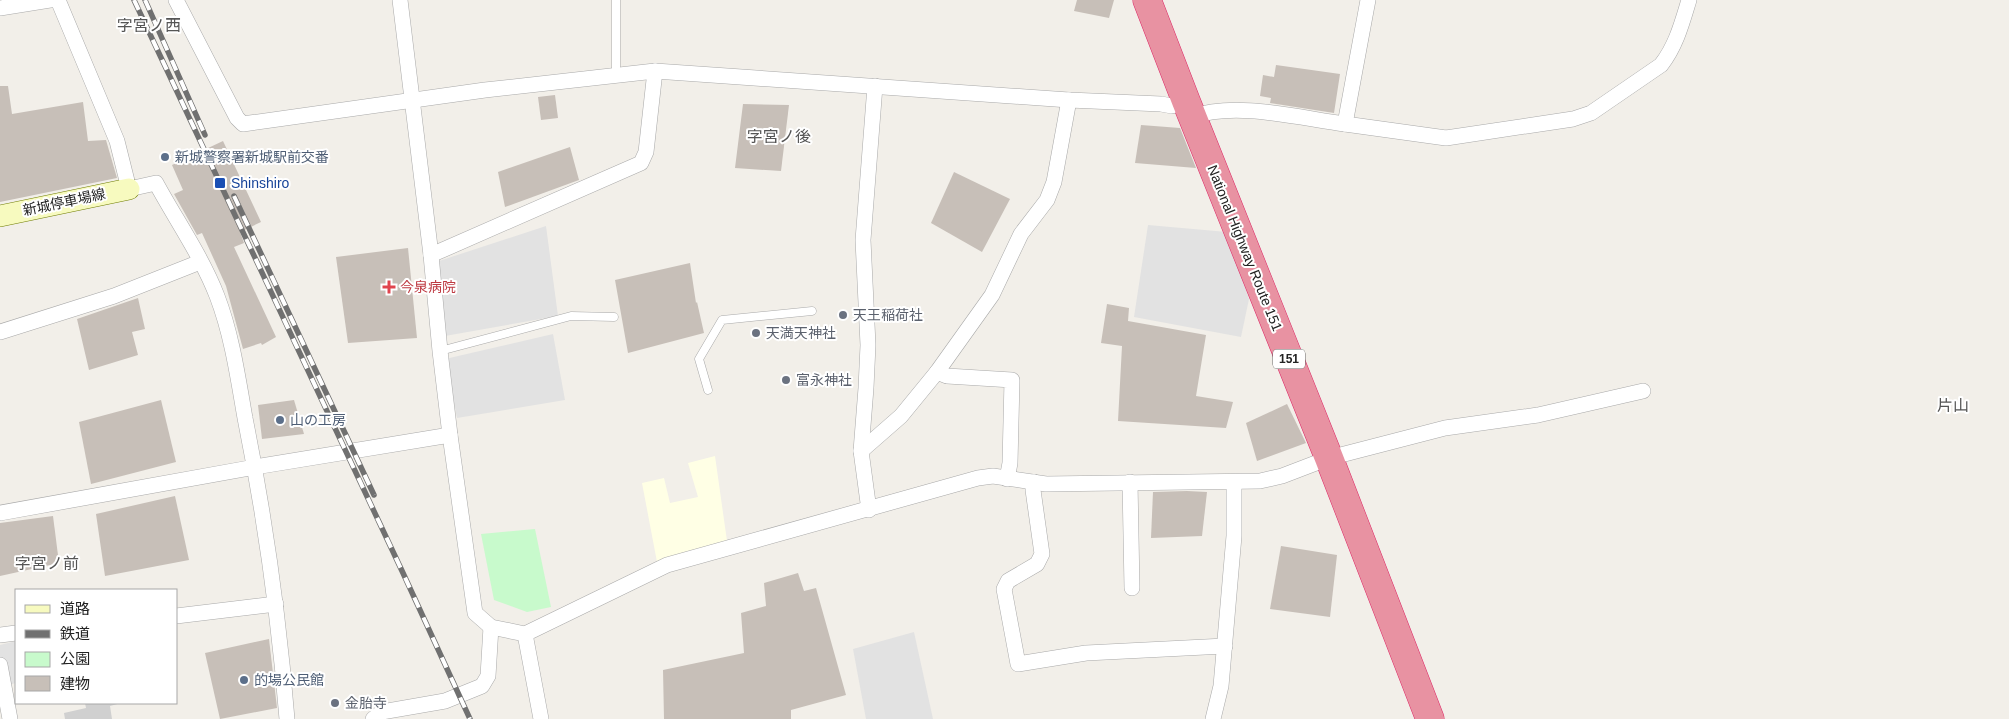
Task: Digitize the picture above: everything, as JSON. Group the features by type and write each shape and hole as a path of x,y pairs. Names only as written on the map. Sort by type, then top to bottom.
{"highway":[{"name":"National Highway Route 151","path":"1148,0 1189,109 1329,458 1430,719"}],"main road":[{"name":"新城停車場線","path":"0,216 129,189"}],"street":[{"path":"0,8 50,0"},
{"path":"58,0 117,141 129,189 156,183 217,296 232,345 255,467 276,604 286,719"},
{"path":"176,0 238,118 243,124 411,100 616,74 655,71 1069,100 1161,104 1205,112 1237,109 1446,138 1584,117 1661,65 1677,40 1690,0"},
{"path":"400,0 431,254 450,435 475,613 491,627 525,634 667,565 978,478 993,476 1034,482 1260,481 1282,476 1329,458 1445,428 1538,415 1643,391"},
{"path":"1345,124 1368,0"},
{"path":"431,254 640,163 646,152 655,71"},
{"path":"869,510 860,451 868,345 863,240 875,86"},
{"path":"860,451 902,416 937,372 992,295 1021,234 1047,200 1054,182 1069,100"},
{"path":"0,332 114,296 200,262"},
{"path":"937,372 947,376 1012,380 1010,463 1007,479"},
{"path":"0,513 255,467 450,435"},
{"path":"1034,482 1032,490 1042,554 1037,564 1008,580 1004,589 1018,664 1086,653 1225,646"},
{"path":"1130,482 1132,588"},
{"path":"1213,719 1221,686 1225,646 1234,536 1234,482"},
{"path":"178,616 276,604"},
{"path":"373,719 382,712 445,701 482,686 488,676 491,627"},
{"path":"0,635 15,634"},
{"path":"525,634 541,719"},
{"path":"0,665 10,719"}],"lane":[{"path":"616,0 616,74"},
{"path":"708,390 699,359 722,320 812,311"},
{"path":"440,351 571,316 614,317"}],"shaded area":[{"path":"1148,225 1227,232 1249,299 1241,337 1134,317"},
{"path":"546,226 558,316 445,336 436,262"},
{"path":"553,334 565,400 457,418 445,359"},
{"path":"715,456 727,541 657,562 642,483 664,478 670,503 698,497 688,463"},
{"path":"914,632 933,719 866,719 853,649"},
{"path":"15,641 15,683 4,686 0,665 0,645"},
{"path":"85,704 117,704 110,706 112,719 65,719 64,713 86,708"}],"green space":[{"path":"535,529 551,607 527,612 494,600 481,534"}],"building":[{"path":"1077,0 1114,0 1109,18 1074,11"},
{"path":"1276,65 1340,74 1334,113 1270,103 1271,98 1260,96 1263,75 1274,77"},
{"path":"0,86 8,86 12,114 83,102 88,141 106,140 117,178 0,202"},
{"path":"555,95 558,118 541,120 538,97"},
{"path":"743,104 789,105 781,171 735,168"},
{"path":"1141,125 1180,128 1196,168 1135,163"},
{"path":"223,141 261,222 240,232 244,243 234,247 276,337 262,345 261,343 243,349 226,286 202,233 197,235 174,194 183,190 172,165"},
{"path":"570,147 579,180 505,207 498,172"},
{"path":"954,172 1010,199 982,252 931,223"},
{"path":"408,248 417,338 348,343 336,257"},
{"path":"690,263 696,303 704,333 628,353 615,280"},
{"path":"138,298 145,329 132,332 138,355 89,370 77,319"},
{"path":"1107,304 1129,308 1128,321 1206,335 1196,396 1233,402 1226,428 1118,421 1122,346 1101,343"},
{"path":"161,400 176,462 91,484 79,422"},
{"name":"山の工房","path":"294,400 304,434 262,439 258,405"},
{"path":"1287,404 1306,443 1257,461 1246,423"},
{"path":"1153,492 1207,492 1202,536 1151,538"},
{"path":"175,496 189,560 105,576 96,514"},
{"path":"53,516 59,563 0,576 0,523"},
{"path":"1281,546 1337,555 1330,617 1270,609"},
{"path":"798,573 804,591 816,588 846,695 791,710 791,719 664,719 663,670 744,653 741,613 766,606 764,583"},
{"name":"的場公民館","path":"269,639 277,708 220,719 205,653"}],"railway":[{"path":"134,0 470,719"},
{"path":"145,0 205,135"},
{"path":"234,196 374,495"}],"place":[{"name":"新城警察署新城駅前交番","path":"165,157"},
{"name":"Shinshiro","path":"220,183"},
{"name":"今泉病院","path":"389,287"},
{"name":"天王稲荷社","path":"843,315"},
{"name":"天満天神社","path":"756,333"},
{"name":"富永神社","path":"786,380"},
{"name":"山の工房","path":"280,420"},
{"name":"的場公民館","path":"244,680"},
{"name":"金胎寺","path":"335,703"}],"district":[{"name":"字宮ノ西","path":"149,25"},
{"name":"字宮ノ後","path":"779,136"},
{"name":"片山","path":"1953,405"},
{"name":"字宮ノ前","path":"47,563"}]}
